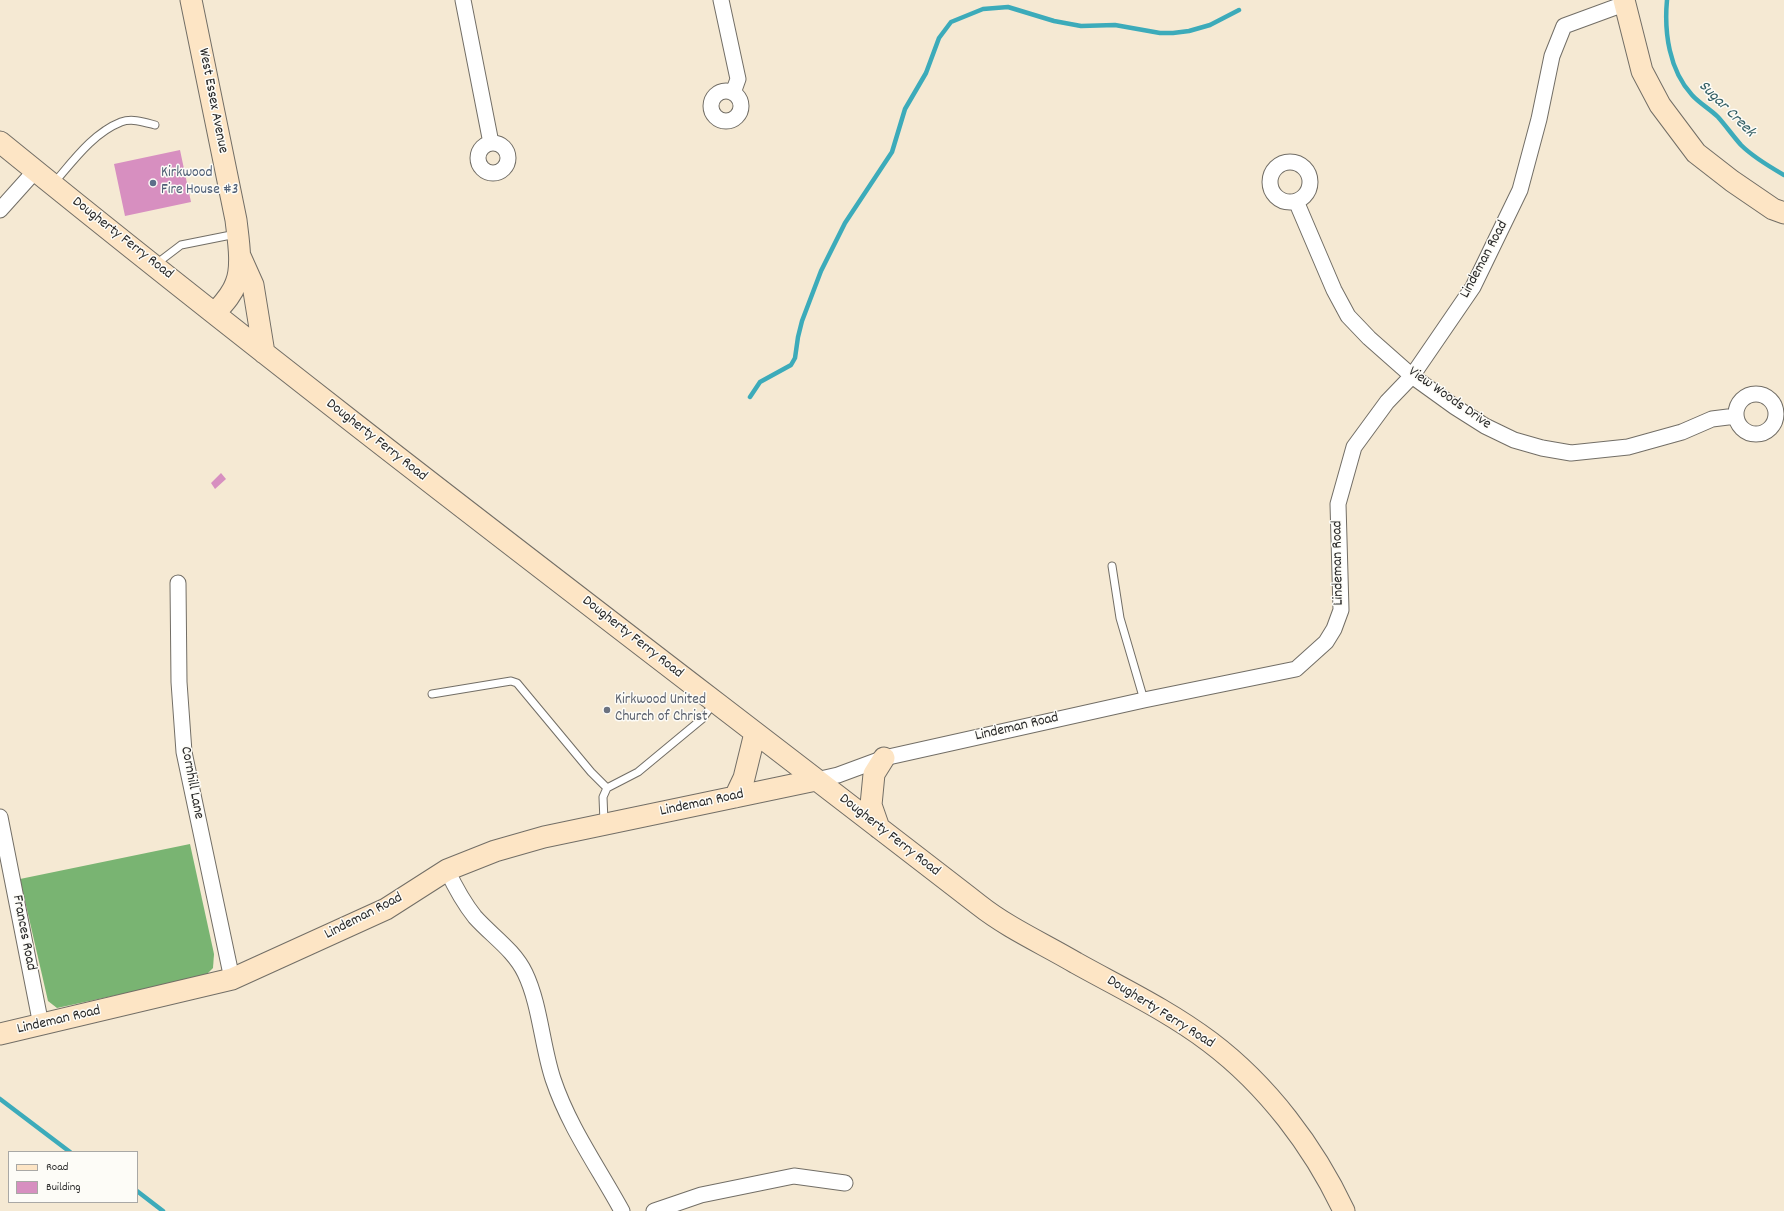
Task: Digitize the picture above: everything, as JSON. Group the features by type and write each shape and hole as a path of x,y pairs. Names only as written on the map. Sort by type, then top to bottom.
{"main road":[{"name":"West Essex Avenue","path":"191,0 237,234 239,256 237,281 229,297 215,314"},
{"path":"1624,2 1642,71 1660,105 1696,153 1732,182 1773,209 1784,213"},
{"name":"Dougherty Ferry Road","path":"0,142 331,407 991,914 1179,1021 1212,1044 1245,1073 1279,1110 1324,1172 1344,1211"},
{"path":"239,256 253,285 264,352"},
{"path":"735,797 744,778 755,733"},
{"path":"879,828 871,805 874,774 884,758"},
{"name":"Lindeman Road","path":"0,1034 232,979 386,909 447,870 495,851 544,837 816,780"}],"street":[{"path":"463,0 491,143"},
{"path":"721,0 738,79 733,93"},
{"name":"Lindeman Road","path":"816,780 838,775 884,758 1144,700 1296,670 1326,642 1334,629 1341,610 1338,504 1354,447 1387,402 1412,376 1473,287 1520,190 1539,119 1552,56 1564,26 1624,2"},
{"path":"0,210 35,171"},
{"name":"View Woods Drive","path":"1296,200 1334,290 1348,316 1369,338 1412,376 1485,426 1514,440 1542,448 1572,453 1628,446 1682,432 1712,419 1736,416"},
{"name":"Cornhill Lane","path":"178,583 179,682 184,752 232,979"},
{"name":"Frances Road","path":"0,817 41,1025"},
{"path":"447,870 460,896 476,917 515,956 526,974 532,993 546,1057 565,1112 622,1211"},
{"path":"654,1211 701,1195 794,1176 845,1183"}],"lane":[{"path":"53,185 84,148 109,129 121,122 130,120 155,125"},
{"path":"155,265 181,245 237,234"},
{"path":"1112,566 1120,618 1144,700"},
{"path":"432,694 511,681 517,682 591,772 607,788"},
{"path":"604,825 603,796 607,788 638,772 702,719 715,702"}],"green space":[{"path":"190,844 214,954 213,968 205,976 57,1008 48,1001 20,879"}],"building":[{"name":"Kirkwood Fire House #3","path":"180,150 191,202 125,216 114,164"},
{"path":"221,473 226,479 215,489 211,483"}],"waterway":[{"name":"Sugar Creek","path":"1667,0 1666,25 1670,50 1673,62 1684,85 1695,98 1718,117 1745,149 1784,175"},
{"path":"750,397 760,382 791,365 795,358 802,321 821,271 845,223 892,152 905,109 926,73 939,38 951,22 983,9 1008,7 1054,21 1081,26 1115,25 1160,33 1173,33 1189,31 1210,25 1239,10"},
{"path":"0,1099 69,1151"},
{"path":"138,1192 163,1211"}],"place":[{"name":"Kirkwood Fire House #3","path":"153,183"},
{"name":"Kirkwood United Church of Christ","path":"607,710"}]}
